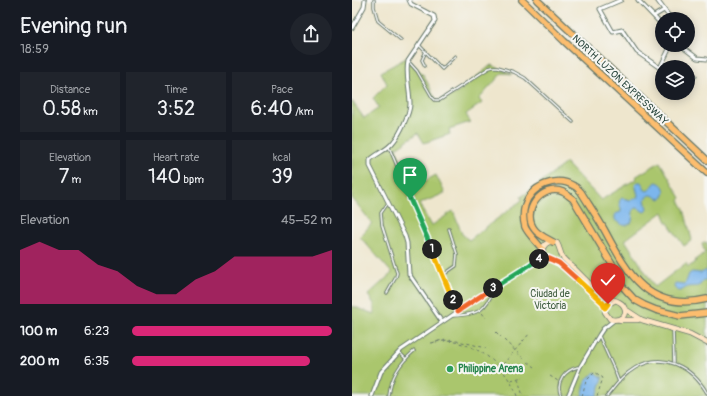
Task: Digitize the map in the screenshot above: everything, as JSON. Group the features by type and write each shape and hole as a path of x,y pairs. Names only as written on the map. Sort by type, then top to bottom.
{"highway":[{"name":"NORTH LUZON EXPRESSWAY","path":"522,0 564,41 707,173"},
{"name":"NORTH LUZON EXPRESSWAY","path":"537,0 706,158"},
{"path":"691,157 707,177"},
{"path":"542,251 537,241 525,227 523,215 527,200 530,194 536,189 549,182 574,185 585,197 624,266 645,288 657,296 679,302 707,299"},
{"path":"553,242 542,237 534,229 530,217 533,205 539,196 545,192 558,190 567,194 573,199 616,271 623,287 635,300 650,308 680,316 707,313"}],"main road":[{"path":"642,320 625,309 621,302 614,301 606,297 596,289 563,257 558,245 553,242 546,243 542,251 543,256 559,263 603,303 607,317 616,320 642,320 673,328 706,342"},
{"path":"605,308 608,304 614,301"},
{"path":"616,320 624,316 625,309"}],"street":[{"path":"352,28 364,7 365,0"},
{"path":"409,0 411,4 434,16 435,21 408,61 407,67 410,105 408,112 395,141 389,147 374,156 370,160 370,166 407,244 409,274 442,322"},
{"path":"621,0 600,9 612,31 622,30 637,52 655,64"},
{"path":"638,0 654,16 664,10 657,0"},
{"path":"689,52 697,58 707,59"},
{"path":"372,396 381,372 399,352 497,285 537,261 542,251"},
{"path":"568,396 580,367 599,335 603,329 616,320"}],"lane":[{"path":"374,0 374,7 378,21 401,40"},
{"path":"419,45 442,69 455,56"},
{"path":"425,66 422,60 426,51"},
{"path":"408,61 417,71 435,100 440,100 489,68 493,67 514,72 525,78 572,122"},
{"path":"389,147 458,311"},
{"path":"387,293 396,278 397,273 382,225 380,213 388,203"},
{"path":"443,275 456,266 457,254 449,229"},
{"path":"450,316 474,314 480,311 486,306 497,285"},
{"path":"673,328 674,363"},
{"path":"599,335 619,382"},
{"path":"399,352 406,359"},
{"path":"389,396 390,386 394,374 398,367 414,352"},
{"path":"607,396 619,382 635,368 645,362 664,360 681,366 693,375 702,384 707,394"},
{"path":"561,396 558,388 559,381 570,369 580,367"}],"path":[{"path":"480,311 486,318"},
{"path":"496,332 500,337"},
{"path":"500,368 530,333"},
{"path":"486,348 452,340 435,341 430,343 445,341 467,345 485,355 500,368 510,381 516,396"},
{"path":"504,340 524,359"},
{"path":"528,362 535,367"},
{"path":"582,396 586,381 595,372 603,378 597,396"},
{"path":"550,376 559,381"},
{"path":"510,381 523,377"},
{"path":"518,378 523,396"}],"green space":[{"name":"Ciudad de Victoria","path":"406,58 423,74 437,101 457,93 491,65 513,74 502,73 479,99 482,103 466,114 470,122 449,129 450,134 424,143 418,133 396,148 412,188 436,175 445,193 419,204 431,226 453,211 462,234 469,240 522,200 521,197 566,163 601,200 636,179 635,177 660,162 681,198 679,200 684,209 692,240 684,246 666,220 663,212 625,240 655,287 686,263 688,267 695,263 696,259 705,253 702,244 707,242 707,396 352,396 352,306 374,314 374,304 368,295 392,273 360,237 372,223 352,198 352,101 364,118 379,108 373,98 387,84 381,72"}],"water":[{"path":"641,182 645,190 648,191 656,182 659,183 664,189 664,195 660,199 649,195 645,199 646,211 644,212 638,208 635,208 633,211 632,222 628,225 621,224 615,220 615,214 621,212 619,201 622,198 630,200 637,198 638,195 635,184"},
{"path":"707,270 707,279 699,286 688,287 681,291 677,291 674,287 675,283 684,284 689,274 692,272 701,273"},
{"path":"595,372 603,378 597,396 582,396 586,381"}],"place":[{"name":"Philippine Arena","path":"450,369"}],"route":[{"path":"410,199 458,311 533,262 537,261 542,252 543,256 559,263 603,303 605,308 608,304"}]}
